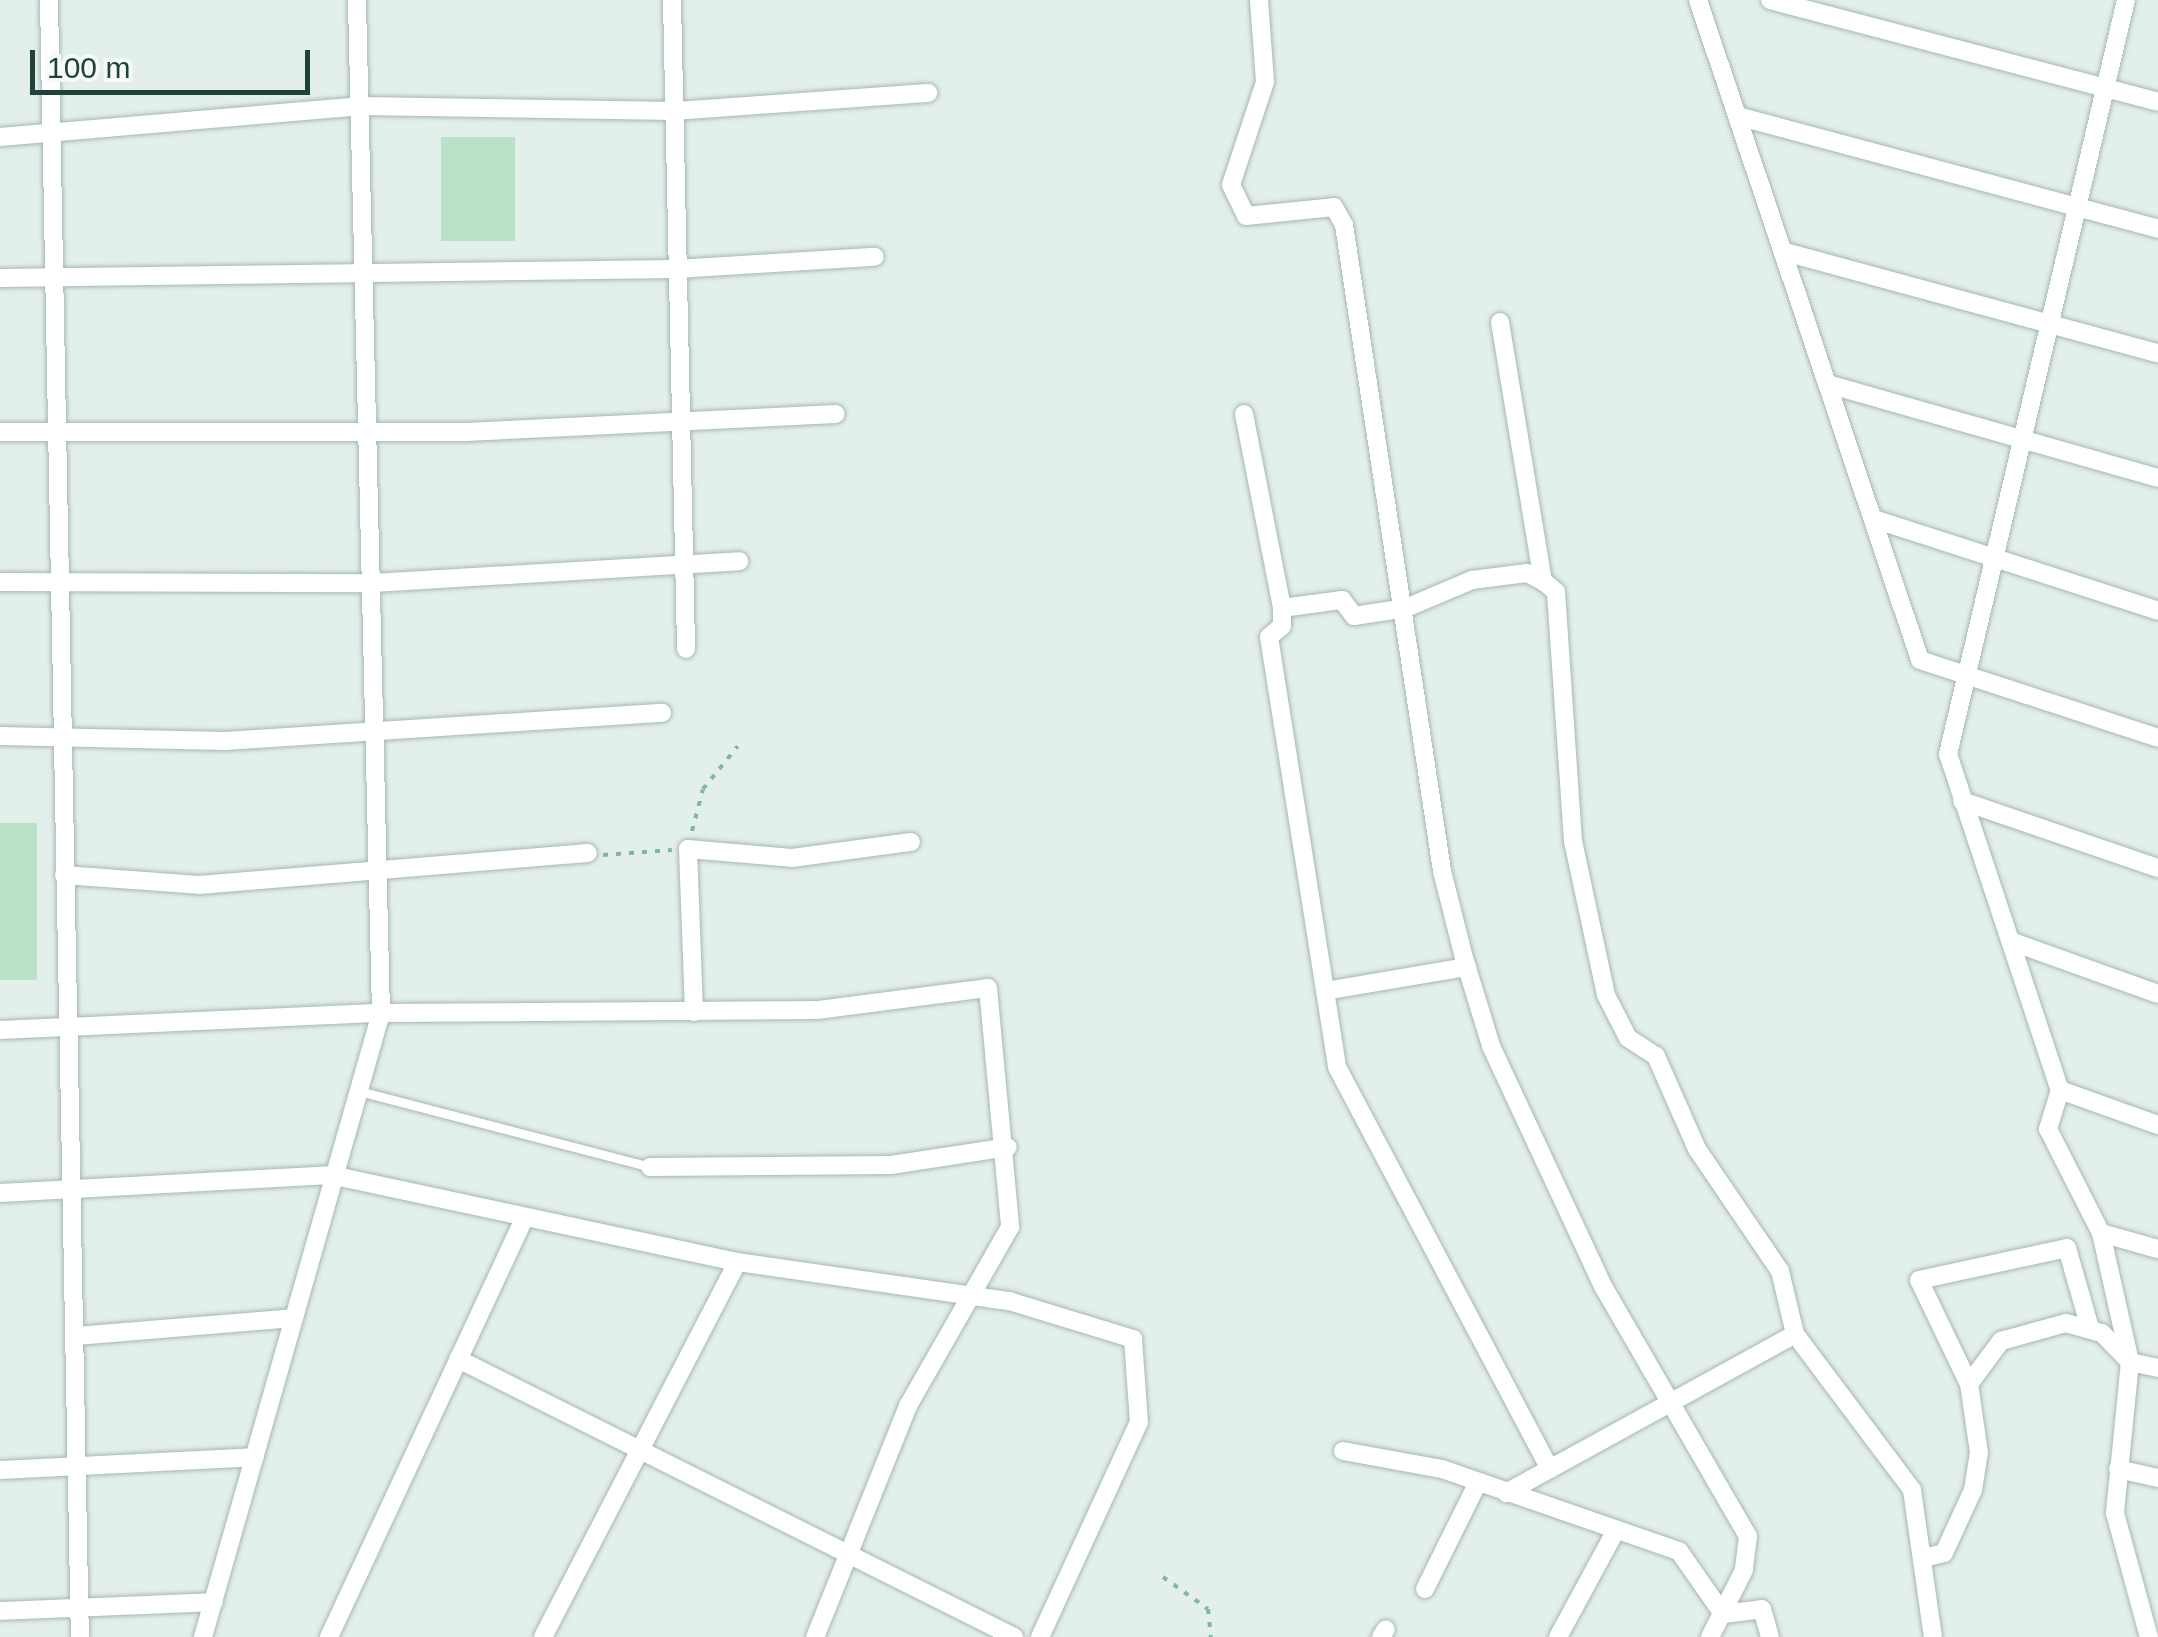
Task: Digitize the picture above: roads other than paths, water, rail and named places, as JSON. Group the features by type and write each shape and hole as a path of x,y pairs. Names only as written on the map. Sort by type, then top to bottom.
{"street":[{"path":"49,0 64,876 63,1026 74,1192 80,1637"},
{"path":"203,1637 380,1013 358,0"},
{"path":"672,0 678,426 686,649"},
{"path":"1259,0 1265,82 1231,186 1246,216 1334,208 1344,224 1406,608 1442,871 1491,1046 1667,1402 1748,1536 1723,1614 1710,1637"},
{"path":"1698,0 1877,520 1920,660 2158,738"},
{"path":"1770,0 2158,102"},
{"path":"2126,0 2022,442 1988,558 1948,754 2060,1090 2048,1129 2101,1233 2130,1362 2115,1513 2149,1637"},
{"path":"0,138 360,106 675,112 928,93"},
{"path":"1741,116 2158,229"},
{"path":"1785,252 2158,353"},
{"path":"0,278 363,269 676,269 875,257"},
{"path":"1500,322 1543,582"},
{"path":"1828,384 2158,478"},
{"path":"0,432 56,428 678,426 836,414"},
{"path":"1244,414 1282,608 1282,626 1269,636 1325,991 1350,1099 1550,1468"},
{"path":"1877,520 2158,610"},
{"path":"0,582 372,584 739,561"},
{"path":"1282,608 1328,598 1354,616 1406,608 1472,580 1527,574 1556,592 1573,841 1606,995 1628,1038 1656,1056 1698,1149 1780,1272 1795,1334 1912,1490 1927,1557 1933,1637"},
{"path":"0,736 225,741 376,726 662,713"},
{"path":"1962,802 2158,868"},
{"path":"694,1012 688,849 792,858 911,842"},
{"path":"64,876 198,885 588,853"},
{"path":"2012,942 2158,994"},
{"path":"1325,991 1468,967"},
{"path":"0,1030 380,1013 818,1010 988,988 1008,1148 1010,1227 969,1295 845,1550 815,1637"},
{"path":"2060,1090 2158,1125"},
{"path":"650,1167 891,1165 1008,1148"},
{"path":"0,1192 74,1192 332,1175 736,1262 969,1295 1134,1339 1139,1355 1139,1422 1040,1637"},
{"path":"329,1637 524,1218"},
{"path":"2101,1233 2158,1249"},
{"path":"1927,1557 1944,1552 1973,1490 1969,1384 1919,1280 2067,1248 2090,1328"},
{"path":"543,1637 621,1471 644,1446 736,1262"},
{"path":"76,1336 292,1318"},
{"path":"1969,1384 2001,1341 2066,1323 2090,1328 2130,1362 2158,1368"},
{"path":"1506,1493 1795,1334"},
{"path":"458,1359 644,1446 1014,1637"},
{"path":"1343,1450 1478,1482 1679,1550 1723,1614"},
{"path":"0,1470 255,1457"},
{"path":"2118,1469 2158,1478"},
{"path":"1425,1589 1478,1482"},
{"path":"1558,1637 1616,1530"},
{"path":"0,1611 214,1602"},
{"path":"1723,1614 1762,1609 1770,1637"}],"lane":[{"path":"356,1090 650,1167"}]}
